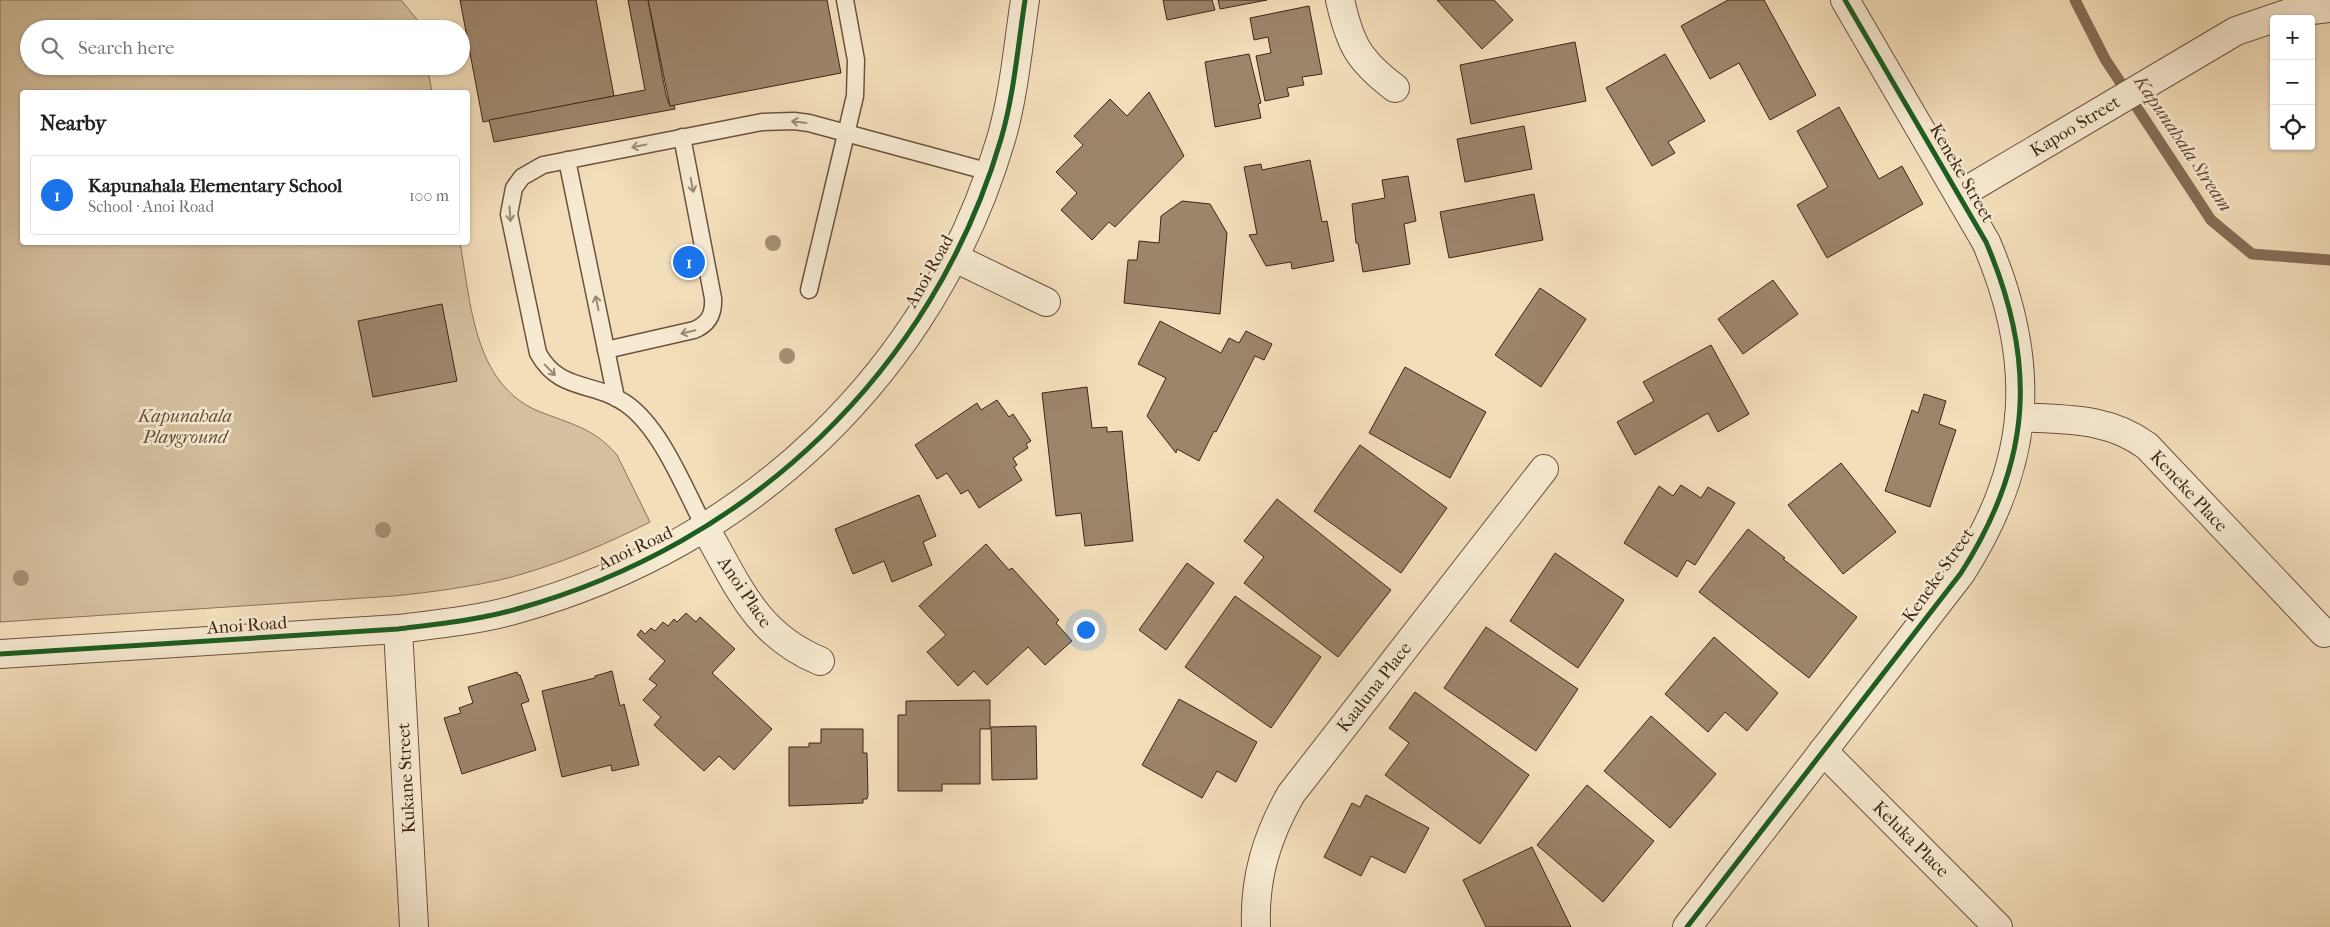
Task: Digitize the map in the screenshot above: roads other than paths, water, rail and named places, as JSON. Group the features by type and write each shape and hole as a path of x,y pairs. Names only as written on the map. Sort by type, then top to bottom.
{"street":[{"name":"Anoi Road","path":"0,654 398,629 458,621 516,610 574,591 629,569 734,510 780,474 823,436 863,393 900,347 955,258 1002,137 1025,0"},
{"path":"1340,0 1348,33 1354,47 1378,75 1395,88"},
{"name":"Keneke Street","path":"1687,927 1961,574 1980,543 1996,511 2008,477 2016,442 2019,417 2020,373 2017,338 2010,305 1986,242 1845,0"},
{"name":"Kapoo Street","path":"1959,195 2236,31 2289,13 2330,8"},
{"path":"955,258 1046,302"},
{"name":"Keneke Place","path":"2019,417 2102,424 2132,435 2154,453 2324,633"},
{"name":"Kaaluna Place","path":"1256,927 1256,898 1262,862 1277,818 1292,794 1544,469"},
{"name":"Anoi Place","path":"704,528 751,608 764,625 799,652 820,661"},
{"name":"Kukane Street","path":"398,629 414,927"},
{"name":"Keluka Place","path":"1823,751 1998,927"}],"lane":[{"path":"809,290 855,96 857,74 845,0"},
{"path":"704,528 657,436 643,418 625,403 607,393 555,375 545,366 538,353 509,214 514,188 522,177 543,165 744,125 778,121 809,124 990,172"},
{"path":"606,350 694,330 703,326 710,319 713,309 713,298 682,137"},
{"path":"568,160 616,398"}],"waterway":[{"name":"Kapunahala Stream","path":"2075,0 2105,59 2211,220 2252,254 2330,260"}],"place":[{"name":"Kapunahala Elementary School","path":"689,262"}],"park label":[{"name":"Kapunahala Playground","path":"185,426"}]}
